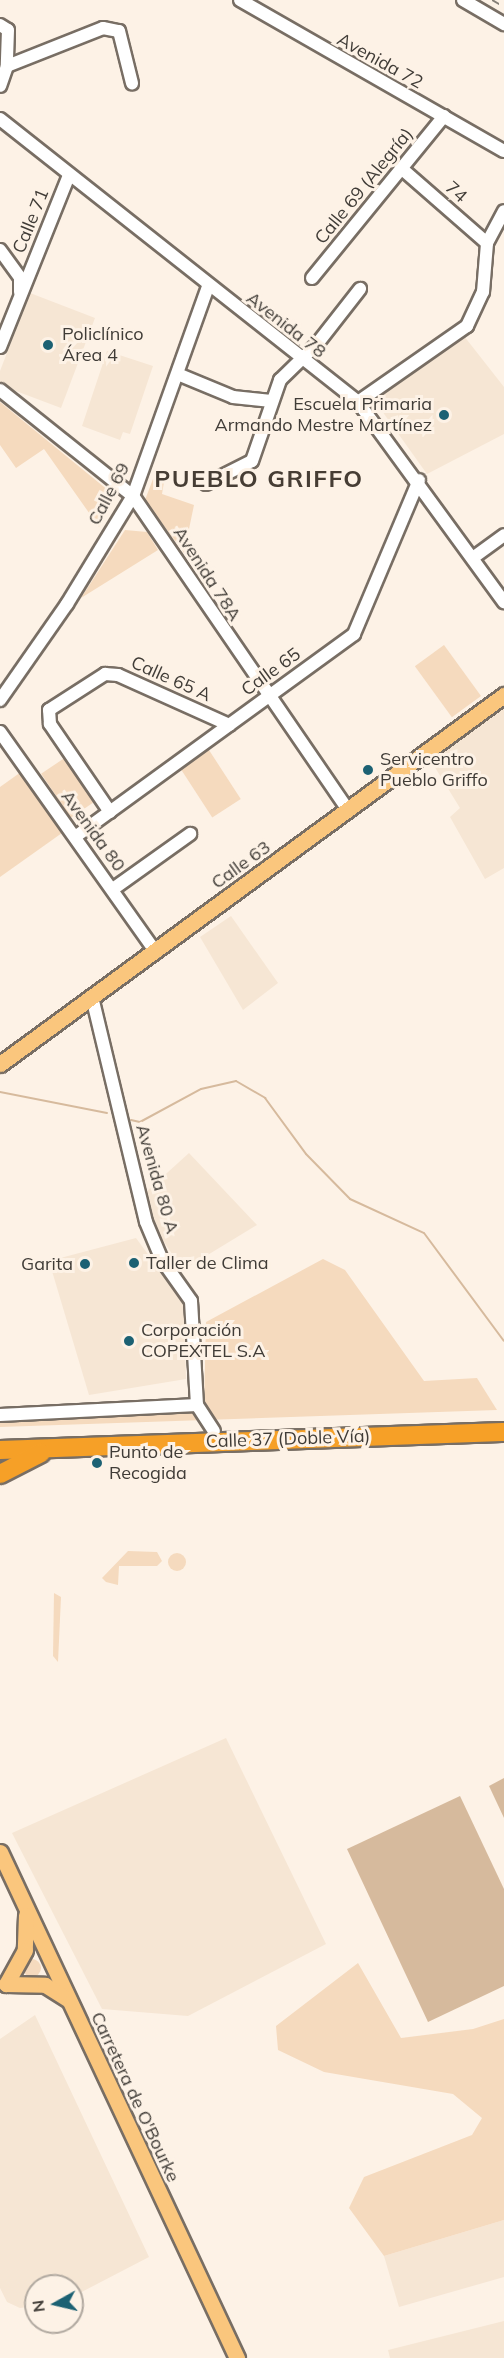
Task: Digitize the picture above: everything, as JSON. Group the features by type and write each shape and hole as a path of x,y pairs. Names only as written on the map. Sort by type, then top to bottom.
{"highway":[{"name":"Calle 37 (Doble Vía)","path":"0,1438 504,1421"},
{"name":"Calle 37 (Doble Vía)","path":"0,1450 504,1432"},
{"path":"0,1474 53,1448"}],"main road":[{"name":"Calle 63","path":"0,1064 349,811 504,695"},
{"name":"Carretera de O'Bourke","path":"0,1852 237,2358"},
{"path":"3,1986 25,1950 26,1906"},
{"path":"25,1950 48,1957 37,1983"},
{"path":"3,1986 37,1983 69,2000"}],"street":[{"name":"Avenida 72","path":"240,0 504,152"},
{"path":"463,0 504,24"},
{"path":"0,25 8,30 7,66 0,86"},
{"path":"7,66 103,28 119,31 132,83"},
{"name":"Calle 69 (Alegría)","path":"312,278 444,116"},
{"name":"Avenida 78","path":"0,119 300,360 358,402 419,480 504,602"},
{"name":"74","path":"401,168 487,243"},
{"name":"Calle 71","path":"0,346 69,175"},
{"path":"358,402 467,326 483,292 487,243 504,211"},
{"path":"0,250 20,278 20,297"},
{"name":"Calle 69","path":"0,700 133,496 180,375 208,286"},
{"path":"206,484 252,461 269,401 280,380 300,360 360,289"},
{"path":"180,375 233,397 269,401"},
{"name":"Avenida 78A","path":"0,390 133,496 349,811"},
{"name":"Calle 65","path":"75,837 354,634 419,480"},
{"path":"474,557 504,536"},
{"name":"Calle 65 A","path":"110,812 50,724 49,710 105,674 118,675 229,725"},
{"name":"Avenida 80","path":"0,732 156,952"},
{"path":"113,889 190,834"},
{"name":"Avenida 80 A","path":"92,997 146,1221 162,1260 191,1301 197,1405 214,1431"},
{"path":"0,1415 197,1405"}],"shaded area":[{"name":"Policlínico Área 4","path":"30,293 95,318 61,408 0,385 0,371"},
{"name":"Escuela Primaria Armando Mestre Martínez","path":"464,336 504,387 504,434 427,474 372,397"},
{"path":"107,351 153,366 130,434 123,432 120,440 82,426"},
{"path":"0,402 109,491 112,504 99,527 44,449 16,468 0,445"},
{"path":"153,479 164,482 162,494 194,505 184,553 145,500"},
{"path":"125,530 147,532 158,550 81,598"},
{"path":"444,645 481,696 452,717 415,666"},
{"path":"504,706 504,868 485,879 450,817 460,808 431,761"},
{"path":"207,747 241,799 212,818 178,766"},
{"path":"66,757 96,801 71,818 41,774"},
{"path":"21,772 62,833 0,877 0,787"},
{"path":"231,916 278,983 243,1010 200,937"},
{"path":"189,1153 257,1225 183,1270 151,1223 146,1192"},
{"name":"Corporación COPEXTEL S.A","path":"136,1238 184,1303 186,1379 89,1395 49,1261"},
{"path":"323,1259 345,1270 424,1381 477,1378 497,1410 0,1427 0,1416 204,1407 206,1322"},
{"path":"128,1551 157,1552 162,1561 157,1566 119,1566 118,1585 106,1582 102,1578"},
{"path":"177,1553 183,1556 186,1562 183,1568 177,1571 171,1568 168,1562 171,1556"},
{"path":"54,1593 61,1597 58,1662 53,1656"},
{"path":"226,1738 326,1944 188,2016 102,2009 12,1833"},
{"path":"504,1778 504,1818 489,1786"},
{"path":"460,1796 504,1889 504,1986 428,2022 347,1849"},
{"path":"28,1959 36,1959 41,1964 39,1975 28,1977 23,1972 23,1964"},
{"path":"358,1963 401,2038 473,2029 504,2019 504,2220 384,2256 349,2208 364,2177 472,2135 482,2118 453,2094 324,2072 278,2050 276,2026"},
{"path":"35,2015 149,2257 84,2291 84,2274 24,2274 24,2308 20,2308 7,2302 0,2288 0,2039"},
{"path":"504,2220 504,2277 399,2307 384,2256"},
{"path":"504,2321 504,2358 390,2358 388,2350"}],"waterway":[{"path":"131,1120 140,1122 201,1089 236,1081 265,1098 306,1154 350,1199 424,1233 504,1341"},
{"path":"0,1092 107,1113"}],"railway":[{"path":"492,0 504,7"}],"place":[{"name":"Policlínico Área 4","path":"48,345"},
{"name":"Escuela Primaria Armando Mestre Martínez","path":"444,415"},
{"name":"Servicentro Pueblo Griffo","path":"368,770"},
{"name":"Taller de Clima","path":"134,1263"},
{"name":"Garita","path":"85,1264"},
{"name":"Corporación COPEXTEL S.A","path":"129,1341"},
{"name":"Punto de Recogida","path":"97,1463"}],"district":[{"name":"PUEBLO GRIFFO","path":"259,479"}]}
